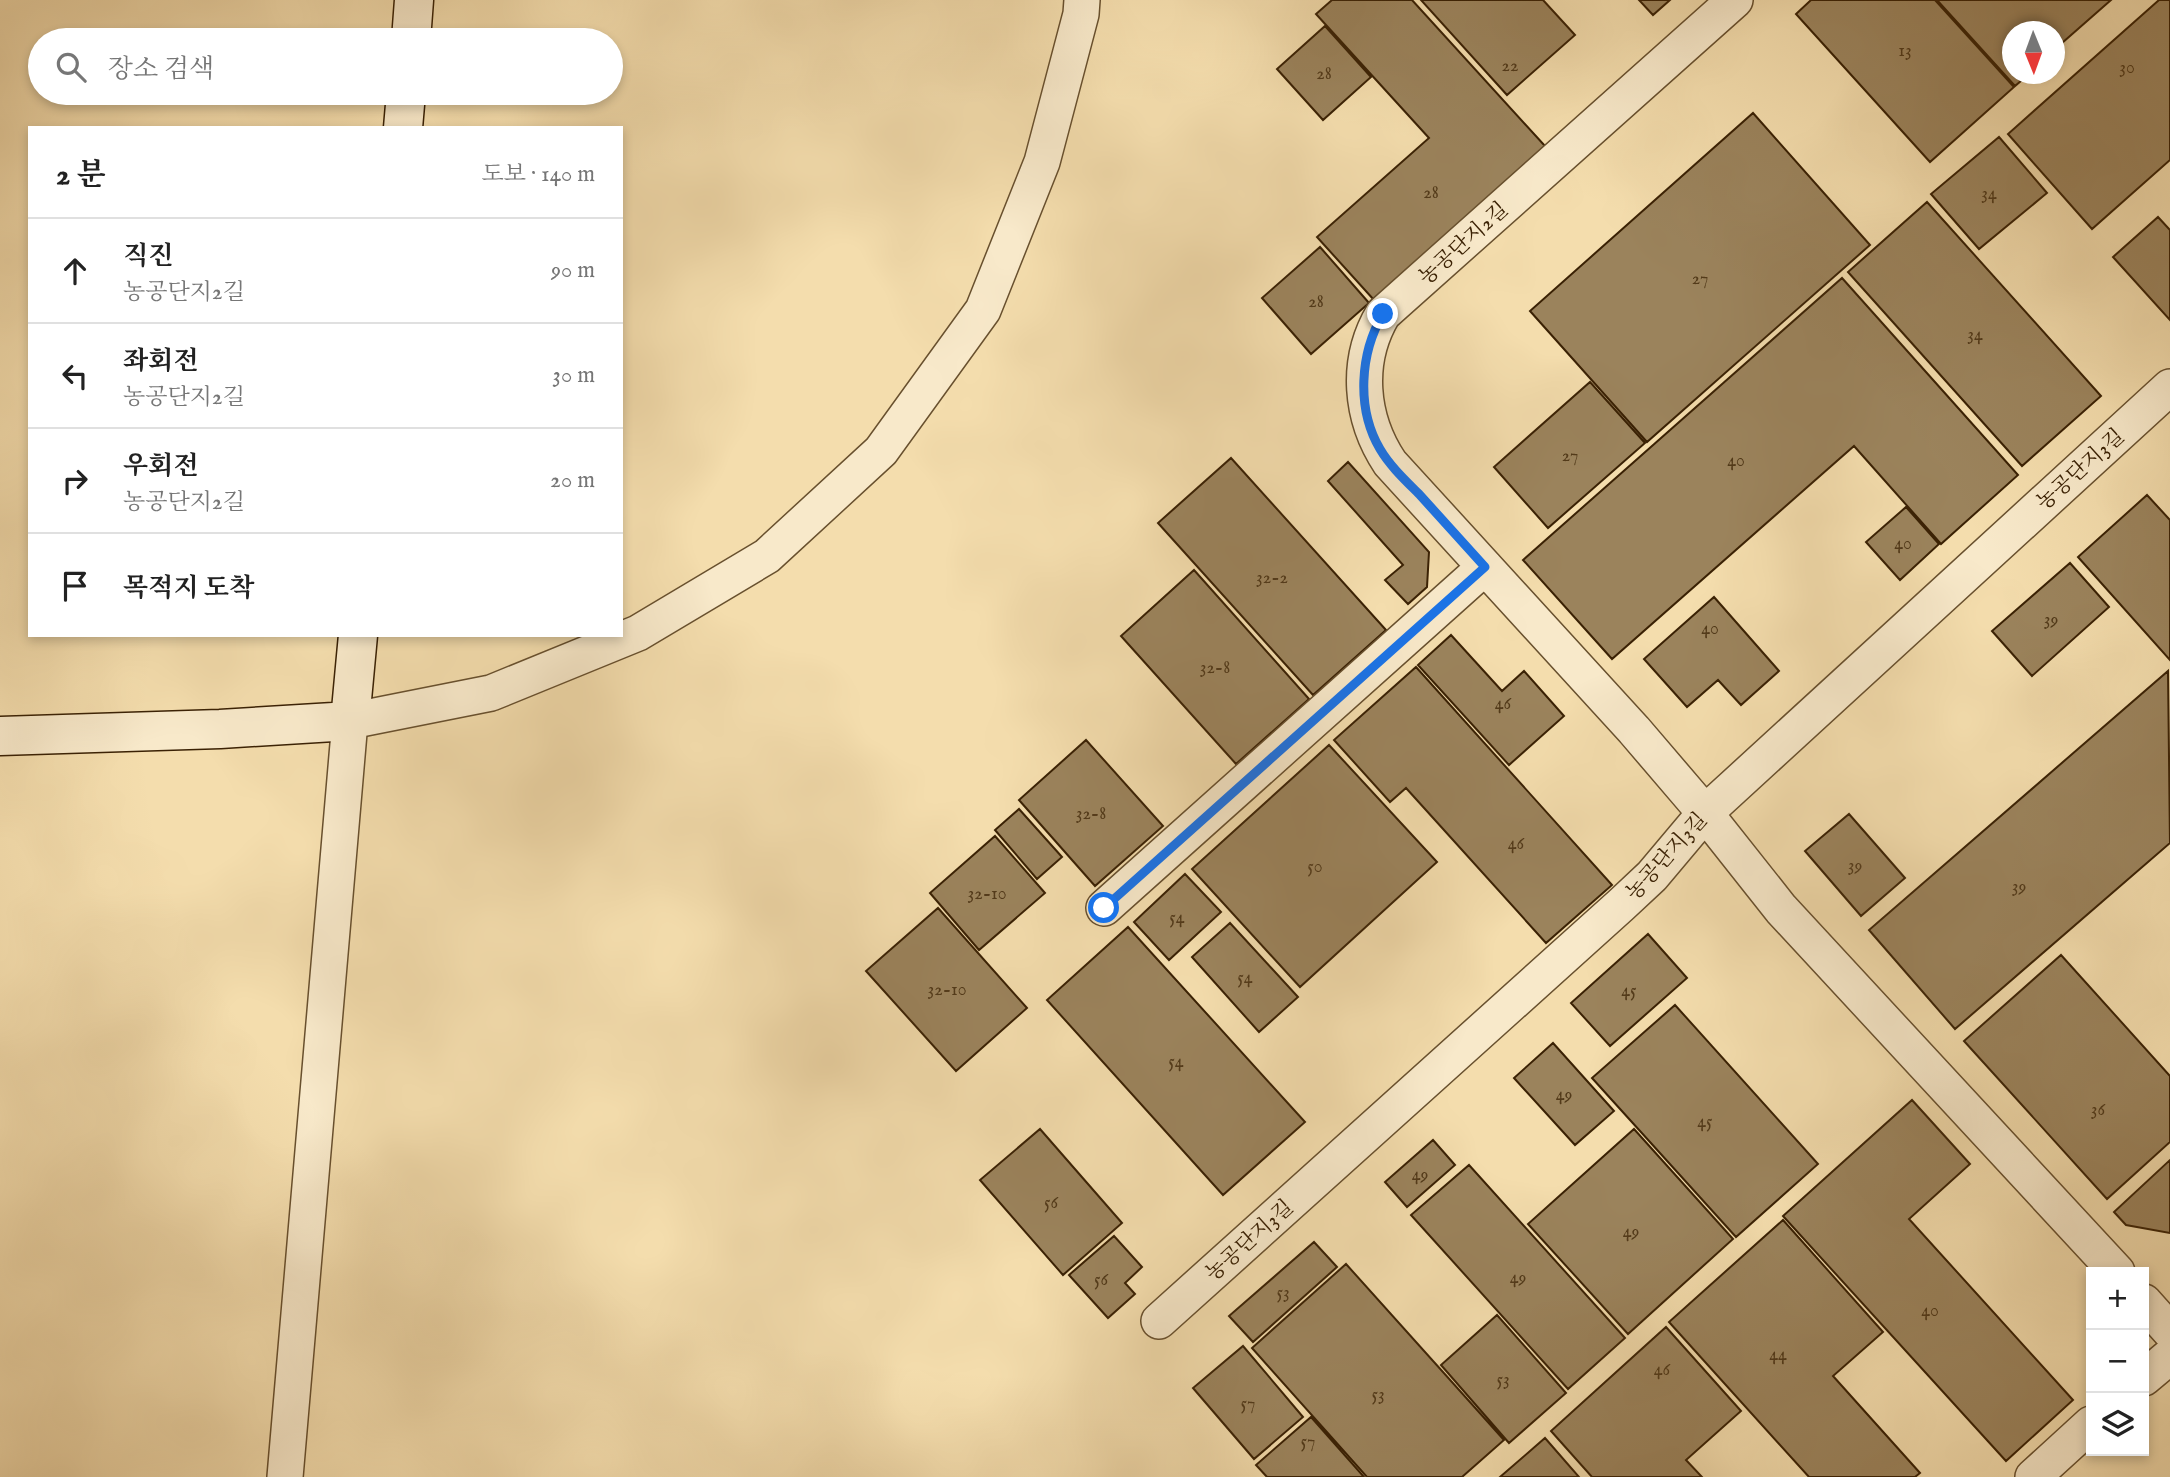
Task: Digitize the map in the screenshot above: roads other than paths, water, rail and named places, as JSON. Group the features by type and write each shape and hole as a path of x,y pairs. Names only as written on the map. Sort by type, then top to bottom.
{"street":[{"path":"412,28 414,0"},
{"path":"0,736 220,729 350,721 491,693 638,634 767,556 881,452 983,310 1042,162 1081,14 1082,0"},
{"name":"농공단지2길","path":"1735,0 1383,314 1373,332 1366,354 1364,384 1368,416 1379,447 1390,463 1634,730 1705,813 1781,909 2113,1267"},
{"path":"403,126 405,105"},
{"name":"농공단지3길","path":"1159,1321 1621,905 1652,876 1705,813 2170,387"},
{"path":"1104,908 1485,567"},
{"path":"285,1477 358,637"},
{"path":"2149,1308 2170,1331"},
{"path":"2149,1374 2170,1356"},
{"path":"2033,1477 2086,1429"}]}
